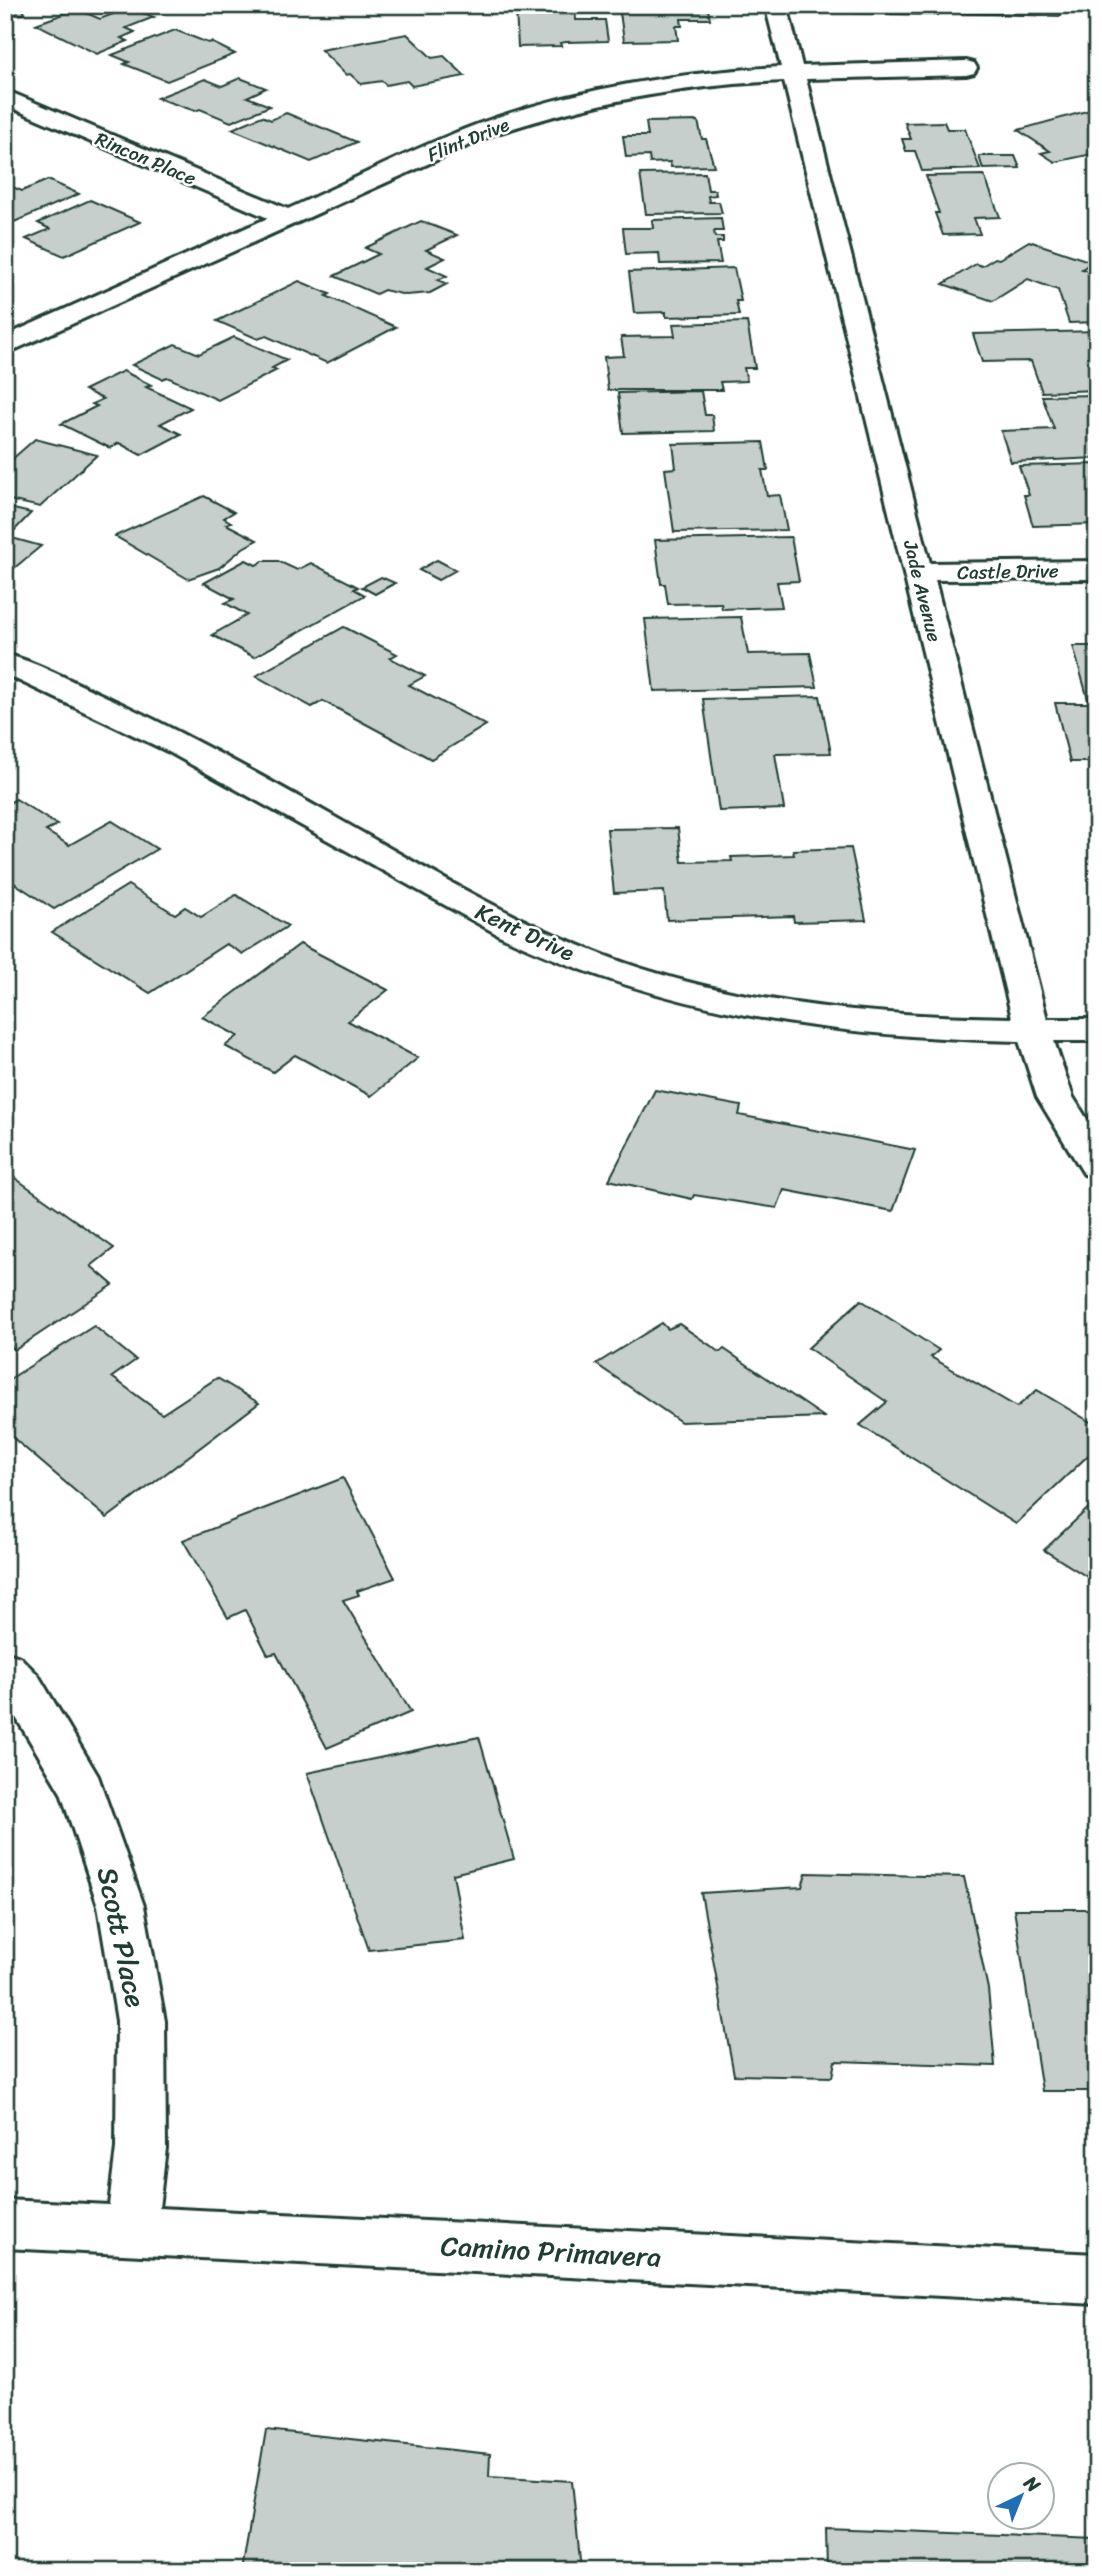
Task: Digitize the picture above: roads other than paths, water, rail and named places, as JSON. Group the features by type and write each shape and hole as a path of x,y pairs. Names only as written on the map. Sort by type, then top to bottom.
{"street":[{"name":"Jade Avenue","path":"776,5 1034,1031 1055,1097 1097,1166"},
{"name":"Flint Drive","path":"5,346 484,130 544,110 663,85 794,75 966,68"},
{"name":"Rincon Place","path":"5,97 288,218"},
{"name":"Castle Drive","path":"919,572 1097,570"},
{"name":"Kent Drive","path":"5,663 57,684 206,758 490,918 566,953 663,985 757,1007 867,1024 979,1031 1097,1030"},
{"name":"Scott Place","path":"5,1670 22,1688 82,1789 121,1906 141,2021 141,2148 131,2230"},
{"name":"Camino Primavera","path":"5,2224 1097,2278"}]}
